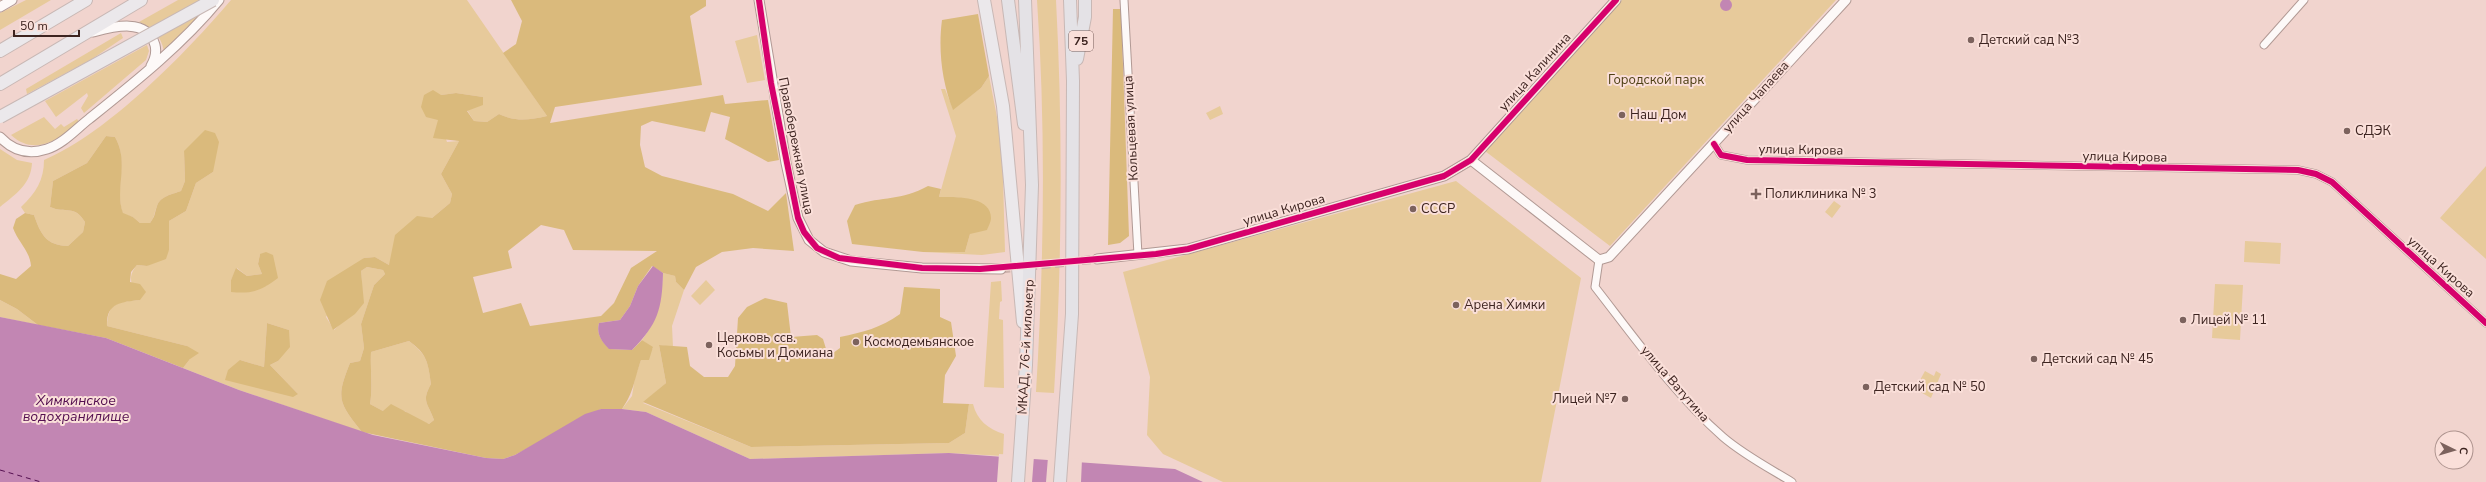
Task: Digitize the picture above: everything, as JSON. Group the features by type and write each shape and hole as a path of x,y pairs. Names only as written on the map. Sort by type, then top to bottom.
{"highway":[{"path":"1008,0 1032,185"},
{"name":"МКАД, 76-й километр","path":"1018,482 1026,365 1032,185 1029,68 1025,0"},
{"path":"1060,482 1072,314 1073,82 1070,0"},
{"name":"75","path":"1073,82 1085,17 1085,0"}],"main road":[{"path":"0,51 86,0"},
{"path":"0,84 141,0"},
{"path":"0,117 213,0"},
{"path":"984,0 1004,106 1012,183 1026,365"}],"street":[{"path":"0,7 12,0"},
{"path":"0,137 15,149 36,152 48,149 69,135 193,30 219,0"},
{"name":"Правобережная улица","path":"759,0 786,163 798,218 810,240 824,252 851,261 922,268 1001,268"},
{"name":"Кольцевая улица","path":"1124,0 1138,255"},
{"name":"улица Калинина","path":"1471,160 1616,0"},
{"name":"улица Чапаева","path":"1599,260 1610,256 1846,0"},
{"path":"2264,45 2304,0"},
{"path":"79,36 123,26 143,30 153,41 156,49 154,60 149,68"},
{"name":"улица Кирова","path":"1714,144 1721,155 1747,160 2298,170 2316,174 2332,182 2486,323"},
{"path":"1471,160 1599,260"},
{"name":"улица Кирова","path":"1097,259 1188,249 1444,176 1471,160"},
{"name":"улица Ватутина","path":"1599,260 1595,287 1634,338 1703,418 1744,453 1792,482"}],"green space":[{"path":"26,0 51,0 0,30 0,13"},
{"path":"178,0 213,0 192,26 164,51 161,41 156,33 139,22"},
{"path":"231,0 467,0 547,116 523,120 505,117 499,114 487,122 474,121 467,110 483,97 456,93 441,95 439,120 447,142 459,141 441,174 452,194 450,203 432,218 389,265 375,257 364,258 326,317 334,330 363,303 361,271 367,267 383,270 385,274 374,285 361,324 364,348 360,361 350,363 341,392 344,406 362,432 239,390 183,368 190,359 187,346 107,326 112,307 126,301 140,300 131,282 134,270 137,265 147,266 169,250 169,221 186,211 196,183 213,172 184,151 185,181 181,191 161,200 150,223 140,223 133,217 123,214 120,196 121,156 115,137 106,136 87,163 53,181 50,207 73,211 81,216 85,222 83,232 68,246 54,244 45,238 34,215 25,213 21,207 31,197 41,180 44,160 69,148 94,131 145,90 213,21","holes":["260,254 267,286 231,280 237,268 247,276 262,274 258,264","267,323 289,330 278,361 270,365 298,394 240,360 264,367"]},
{"path":"1037,0 1056,0 1060,98 1061,197 1059,295 1054,393 1036,392 1041,294 1043,196 1042,98"},
{"name":"Городской парк","path":"1622,0 1836,0 1610,246 1485,151"},
{"path":"121,33 123,38 92,59 27,94 26,89"},
{"path":"757,35 765,80 747,83 735,41"},
{"path":"147,45 149,51 146,60 84,113 81,108 88,96 87,93 56,117 45,101"},
{"path":"989,76 1002,143 1005,252 982,255 923,252 965,252 970,234 987,208 970,200 939,197 956,136 941,89 945,89 953,109 981,88"},
{"path":"1220,106 1223,114 1210,120 1206,113"},
{"path":"44,117 55,129 61,124 64,127 77,119 80,123 55,140 38,145 29,145 11,135"},
{"path":"0,149 17,160 32,163 26,183 17,193 0,207"},
{"path":"2486,166 2486,259 2440,218"},
{"path":"1456,181 1581,278 1541,482 1223,482 1163,454 1147,435 1150,377 1123,272"},
{"path":"1834,201 1841,206 1832,218 1825,212"},
{"path":"2245,241 2281,243 2280,264 2244,262"},
{"path":"663,273 675,276 676,282 684,290 672,326 673,347 659,345 666,383 643,403 751,447 949,443 965,433 969,404 973,404 977,415 988,427 1004,434 1003,456 949,453 750,459 646,412 622,409 632,396 635,377 641,360 653,348 642,340 655,317 661,291"},
{"path":"706,280 715,290 700,305 691,296"},
{"path":"1001,281 1002,301 1000,302 999,319 1003,320 1004,388 984,387 991,282"},
{"path":"2215,284 2243,285 2240,340 2212,338"},
{"path":"0,300 17,309 38,325 0,317"},
{"path":"409,341 420,350 426,359 429,370 431,384 426,395 426,402 434,420 429,424 415,419 405,411 383,411 370,404 371,352"},
{"path":"1925,371 1934,376 1936,371 1941,374 1931,398 1915,389"}],"shaded area":[{"path":"511,0 706,0 706,6 690,16 702,85 555,107 550,123 723,95 725,104 768,100 779,160 768,162 725,139 730,117 711,112 705,132 652,121 641,126 640,145 645,167 662,176 733,194 768,211 786,193 794,251 753,248 722,252 696,267 684,290 676,282 675,276 663,273 652,266 638,286 630,306 620,320 599,323 598,327 600,338 610,349 632,350 642,340 653,347 649,360 641,360 631,391 622,409 601,409 515,455 503,459 486,458 362,432 344,406 341,392 350,363 360,361 364,348 361,324 374,285 385,274 383,270 367,267 361,271 364,303 355,314 333,330 320,300 327,281 364,258 375,257 389,265 395,235 417,216 432,218 450,203 452,194 441,174 459,141 433,138 438,120 426,117 421,107 424,95 433,90 441,95 456,93 483,97 483,105 467,111 474,121 487,122 499,114 505,117 523,120 547,116 503,53 516,44 522,21","holes":["541,225 564,230 573,250 657,251 631,268 614,303 601,316 530,326 521,303 483,313 473,277 512,268 508,251","409,341 420,350 426,359 429,370 431,384 426,395 426,402 434,420 429,424 391,404 383,411 370,404 371,352"]},
{"path":"1113,9 1121,9 1129,236 1120,243 1108,245"},
{"path":"978,14 989,76 981,88 953,110 946,88 942,66 940,43 942,20"},
{"path":"205,130 215,133 219,142 213,172 196,183 186,211 169,221 169,250 166,259 147,266 137,265 131,272 130,282 140,284 146,292 140,300 116,305 112,308 107,318 107,326 187,346 199,353 190,359 183,368 106,338 38,325 17,309 0,300 0,274 16,279 31,266 26,251 13,228 16,219 25,213 34,215 45,238 54,244 68,246 83,232 85,222 81,216 73,211 50,207 53,181 87,163 106,136 115,137 119,147 122,166 120,195 123,213 133,217 140,223 150,223 161,200 181,191 185,181 184,151"},
{"path":"928,186 941,189 939,197 953,197 978,201 985,205 989,210 991,220 987,230 970,234 965,252 923,252 852,244 847,221 855,205 909,194"},
{"path":"266,252 273,255 278,278 256,291 231,292 231,280 236,268 247,276 262,274 258,264 260,254"},
{"path":"904,287 940,289 940,317 951,322 956,356 945,375 943,403 969,404 965,433 949,443 751,447 643,402 666,383 659,345 687,347 690,366 704,377 728,377 735,366 738,318 747,307 765,298 787,303 791,337 817,335 823,339 827,352 833,353 840,348 840,337 879,326 900,314"},
{"path":"267,323 289,330 290,347 278,361 270,365 298,394 293,397 225,380 228,370 240,360 264,367"}],"water":[{"path":"1724,-1 1728,-1 1732,5 1728,11 1724,11 1720,7 1720,3"},
{"path":"653,266 663,273 660,306 653,324 641,341 632,350 609,349 600,338 598,331 599,323 620,320 630,306 638,286"},
{"name":"Химкинское водохранилище","path":"0,317 106,338 239,390 373,435 486,458 503,459 515,455 585,414 601,409 622,409 646,412 750,459 949,453 1175,469 1203,482 0,482"}],"pier":[{"path":"999,454 1034,456 1032,482 997,482"},
{"path":"1048,457 1082,459 1081,482 1046,482"}],"ferry route":[{"path":"0,470 41,482"}],"tunnel":[{"path":"1001,269 1097,259"}],"cycle path":[{"path":"759,0 771,83 798,218 804,232 817,248 839,258 922,268 980,269 1156,254 1188,249 1444,176 1471,160 1616,0"},
{"path":"1714,144 1721,155 1747,160 2298,170 2316,174 2332,182 2486,323"}],"place":[{"name":"Детский сад №3","path":"1971,40"},
{"name":"Наш Дом","path":"1622,115"},
{"name":"СДЭК","path":"2347,131"},
{"name":"Поликлиника № 3","path":"1756,194"},
{"name":"СССР","path":"1413,209"},
{"name":"Арена Химки","path":"1456,305"},
{"name":"Лицей № 11","path":"2183,320"},
{"name":"Космодемьянское","path":"856,342"},
{"name":"Церковь ссв. Косьмы и Домиана","path":"709,345"},
{"name":"Детский сад № 45","path":"2034,359"},
{"name":"Детский сад № 50","path":"1866,387"},
{"name":"Лицей №7","path":"1625,399"}]}
